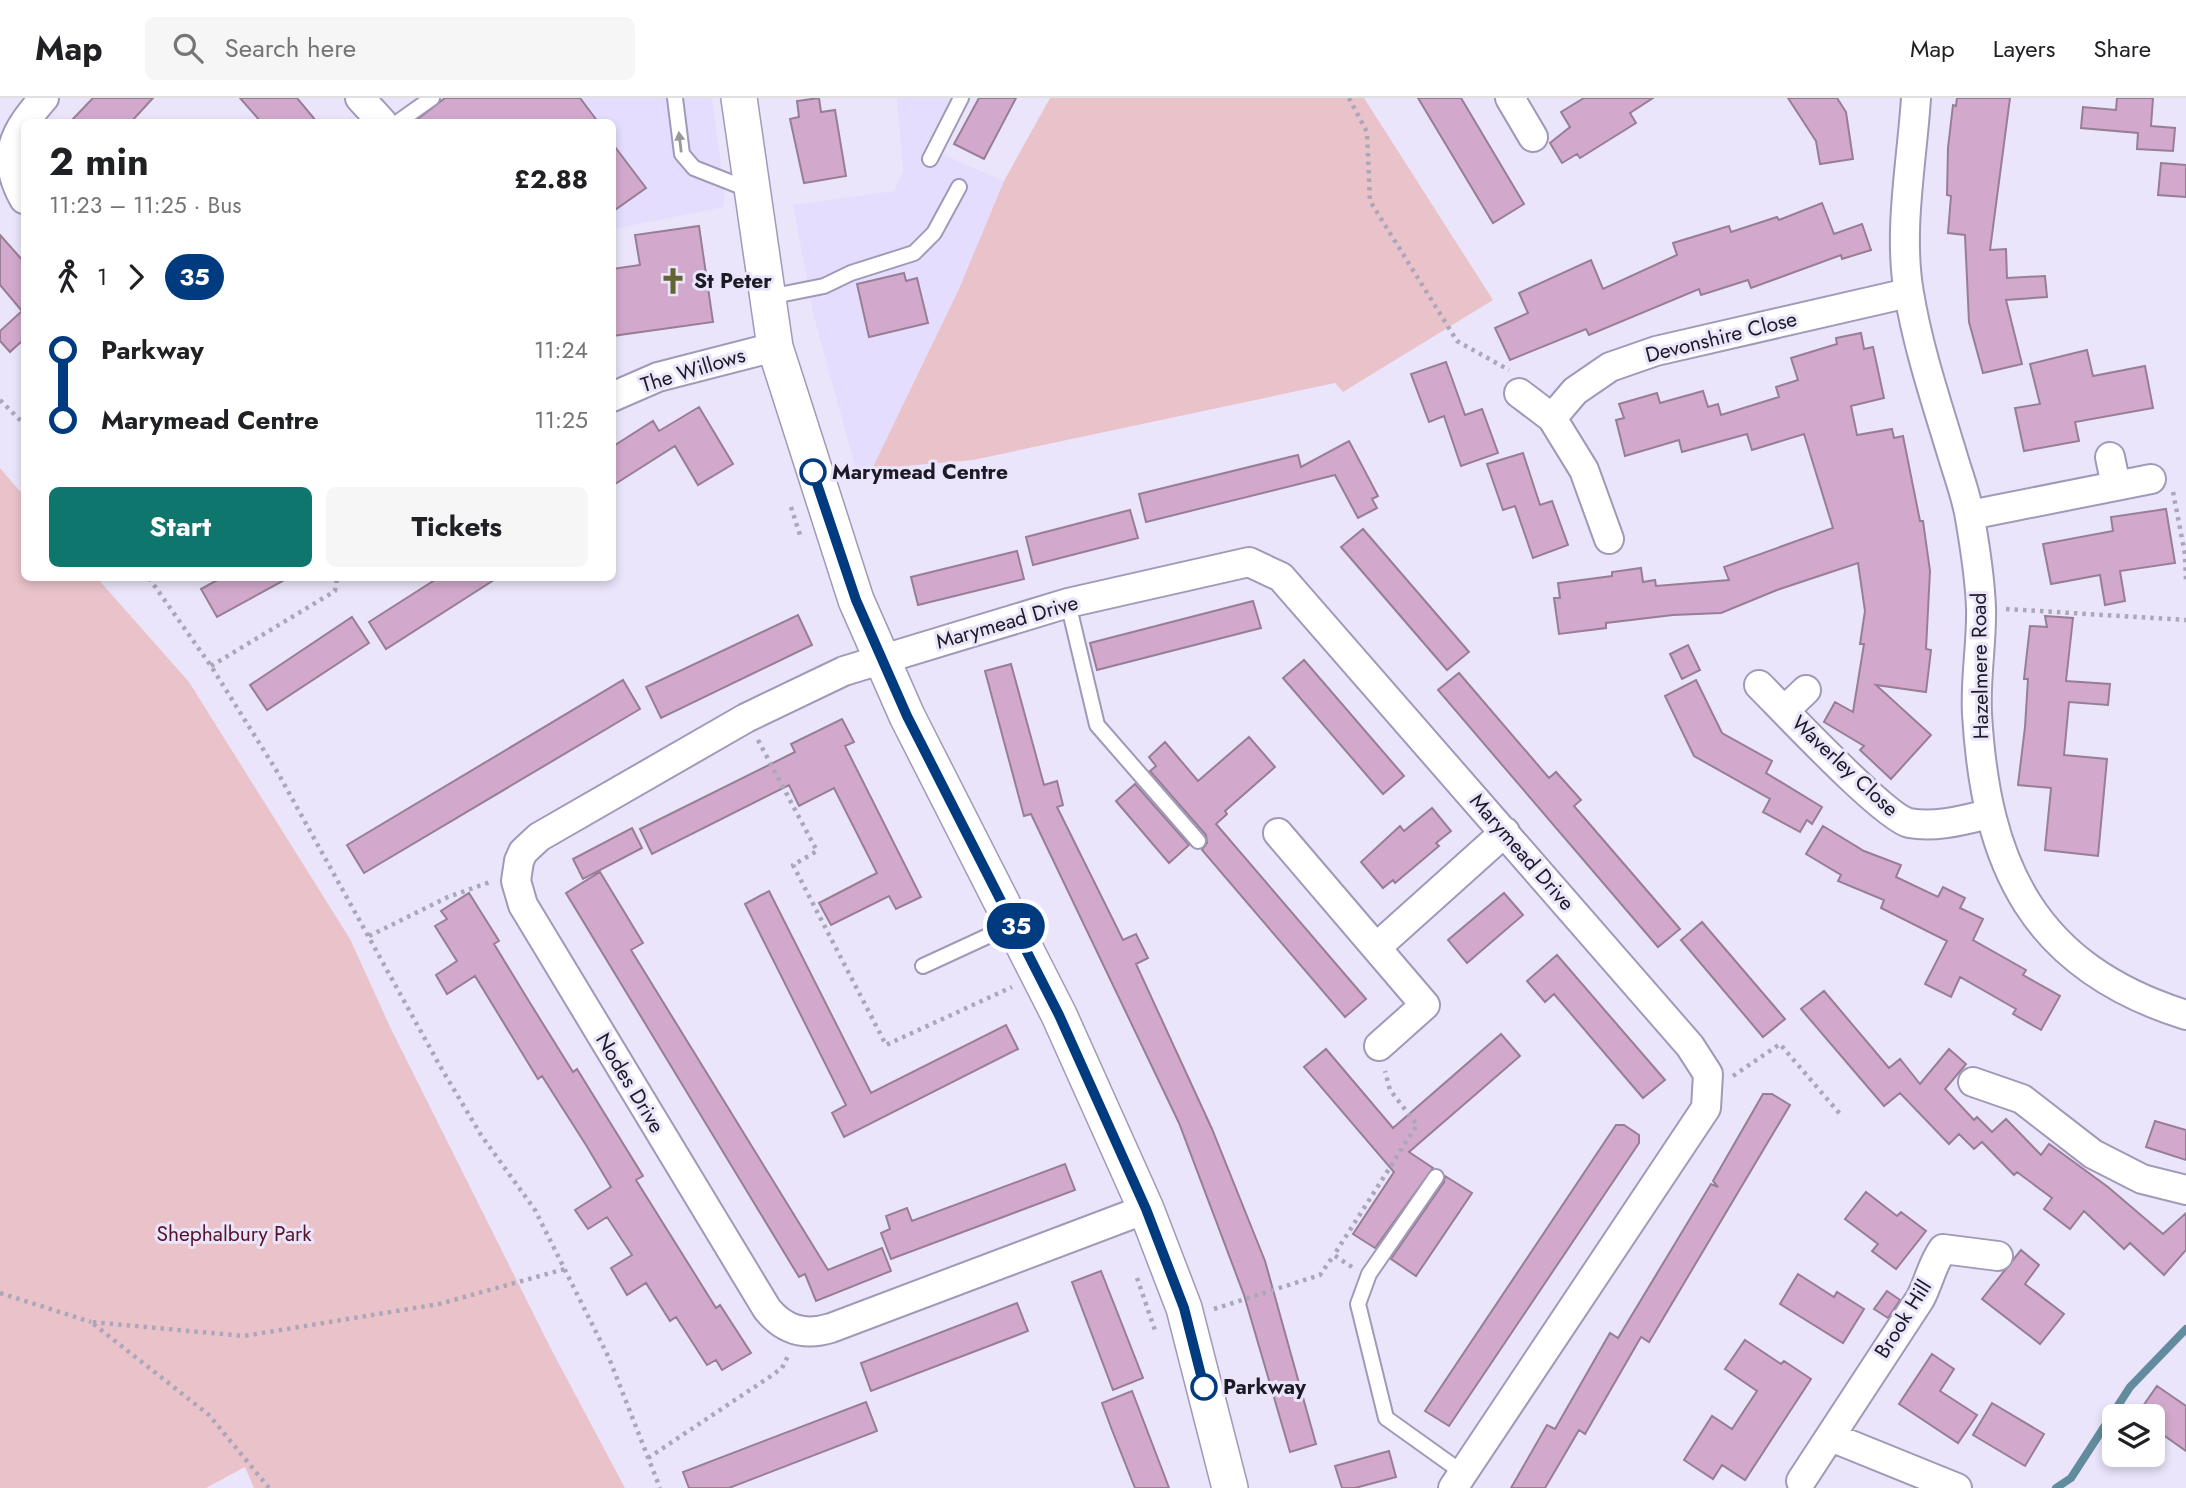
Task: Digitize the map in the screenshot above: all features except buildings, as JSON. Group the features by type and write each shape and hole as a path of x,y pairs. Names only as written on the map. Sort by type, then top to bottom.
{"street":[{"path":"26,119 44,98"},
{"path":"360,98 379,119"},
{"path":"739,98 775,347 856,600 907,716 1015,923 1146,1209 1186,1317 1230,1488"},
{"name":"Hazelmere Road","path":"1916,98 1905,222 1908,293 1970,515 1981,607 1977,712 1989,814 2020,889 2036,917 2065,951 2103,979 2146,1002 2186,1015"},
{"path":"1515,100 1533,136"},
{"path":"21,126 9,145 9,171 21,193"},
{"name":"Devonshire Close","path":"1552,418 1575,391 1610,368 1656,351 1908,293"},
{"name":"The Willows","path":"616,395 658,377 775,347"},
{"path":"1518,393 1552,418 1584,470 1609,539"},
{"path":"2110,457 2116,486"},
{"path":"1970,515 2151,479"},
{"name":"Marymead Drive","path":"883,658 1068,603 1249,562 1264,566 1281,577 1702,1061 1708,1074 1709,1092"},
{"path":"517,872 523,852 539,837 746,718 844,671 883,658"},
{"name":"Waverley Close","path":"1759,685 1878,802 1907,822 1940,824 1989,814"},
{"name":"Waverley Close","path":"1785,710 1806,690"},
{"path":"1278,832 1378,946 1425,1005 1379,1046"},
{"path":"1378,946 1505,832"},
{"name":"Nodes Drive","path":"517,872 518,894 523,905 748,1279 776,1320 799,1331"},
{"path":"1973,1082 2022,1099 2093,1154 2143,1179 2186,1190"},
{"path":"1458,1480 1706,1108 1709,1092"},
{"path":"799,1331 831,1328 1146,1209"},
{"name":"Brook Hill","path":"1801,1481 1920,1299 1930,1280 1934,1262 1943,1249 1998,1256"},
{"path":"1831,1437 1957,1488"}],"lane":[{"path":"402,119 432,98"},
{"path":"675,98 682,154 687,162 694,168 751,191"},
{"path":"930,159 957,104 942,98"},
{"path":"767,297 824,286 852,273 914,253 934,233 959,187"},
{"path":"1068,603 1097,725 1198,841"},
{"path":"923,966 1015,923"},
{"path":"1436,1177 1368,1277 1358,1304 1386,1419 1458,1480"}],"path":[{"path":"1349,98 1367,132 1370,201 1457,341 1523,378 1518,393"},
{"path":"0,400 21,421"},
{"path":"2151,479 2174,492 2186,581"},
{"path":"151,581 211,666 278,773 440,1066 481,1135 536,1210 609,1358 660,1488"},
{"path":"211,666 335,591 337,581"},
{"path":"1981,607 2186,620"},
{"path":"746,718 817,851 793,864 886,1045 1013,987"},
{"path":"369,936 448,897 517,872"},
{"path":"1709,1092 1780,1044 1840,1114"},
{"path":"1186,1317 1320,1276 1417,1125 1390,1090 1379,1046"},
{"path":"1334,1255 1368,1277"},
{"path":"0,1293 91,1322 244,1336 439,1304 565,1269"},
{"path":"91,1322 209,1415 269,1488"},
{"path":"648,1458 782,1367 799,1331"}],"shaded area":[{"path":"513,98 712,98 725,194 723,207 616,228 616,119 508,119 500,109"},
{"path":"897,98 968,98 935,151 1004,181 960,289 872,469 857,473 814,317 793,205 894,191 903,171"}],"green space":[{"path":"1050,98 1364,98 1493,300 1343,392 1335,383 973,460 872,469 959,289 1004,181"},
{"name":"Shephalbury Park","path":"0,468 21,492 21,581 100,581 189,682 350,939 391,1029 550,1347 625,1488 254,1488 245,1467 206,1488 0,1488"}],"waterway":[{"path":"2056,1488 2071,1478 2130,1387 2186,1329"}],"bus line":[{"name":"35","path":"813,472 856,600 907,716 1015,923 1146,1209 1184,1308 1204,1387"}],"place":[{"name":"St Peter","path":"673,281"},
{"name":"Marymead Centre","path":"813,472"},
{"name":"Parkway","path":"1204,1387"}]}
